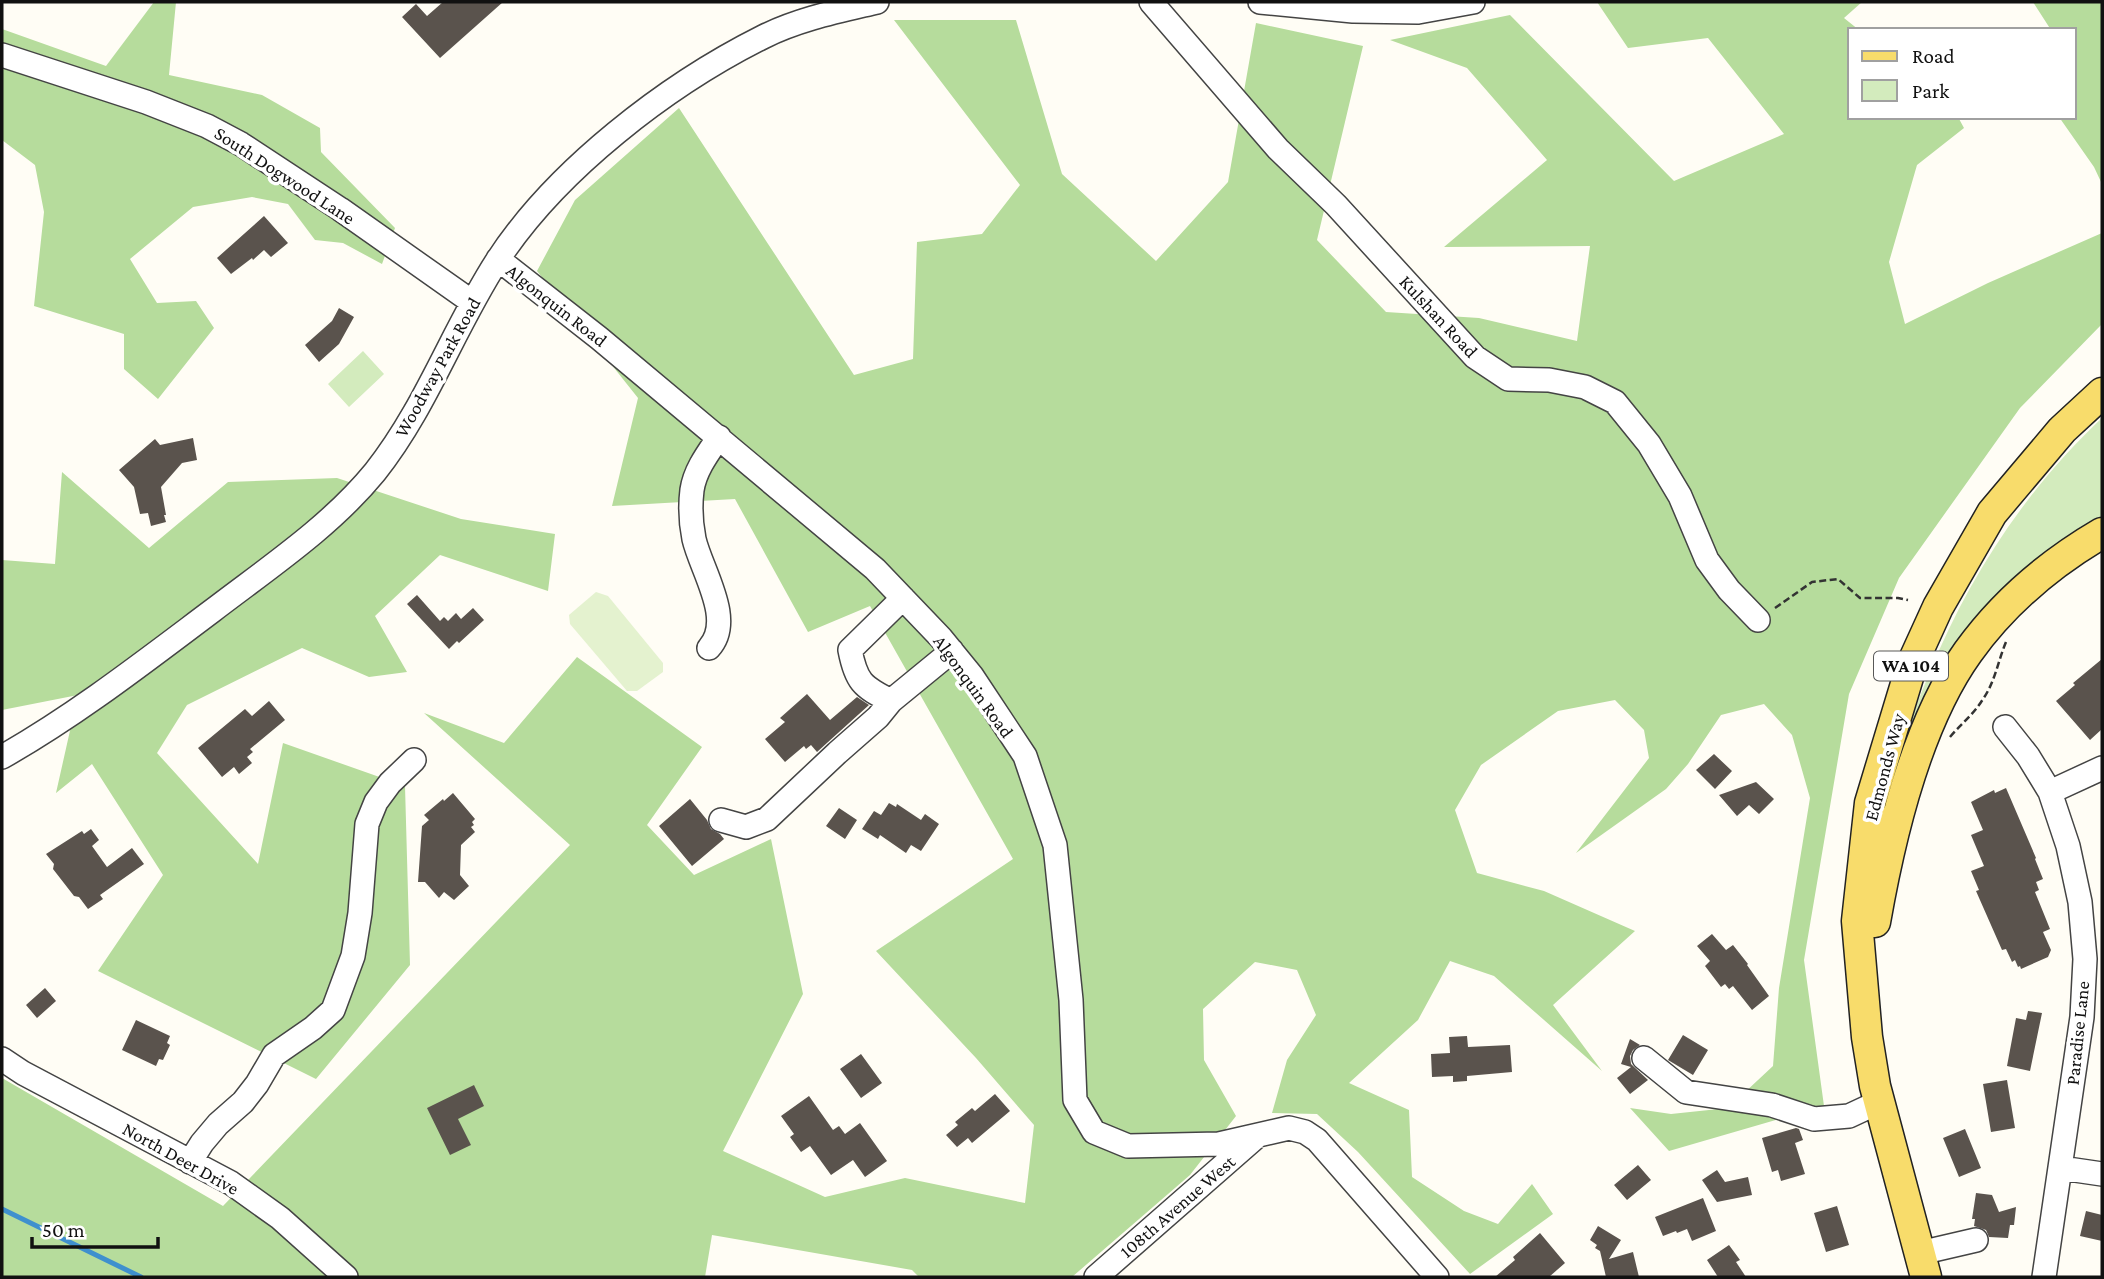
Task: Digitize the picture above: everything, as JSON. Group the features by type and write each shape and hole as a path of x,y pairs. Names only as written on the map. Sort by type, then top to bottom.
{"main road":[{"name":"Edmonds Way","path":"1923,1265 1879,1102 1862,995 1857,921 1870,803 1912,664 1938,607 1992,513 2062,430 2102,393"},
{"name":"Edmonds Way","path":"1862,995 1879,897 1900,810 1920,748 1940,701 1966,654 2003,609 2043,573 2102,533"}],"street":[{"name":"Woodway Park Road","path":"2,757 47,730 179,635 271,566 343,507 373,473 412,416 472,302 522,226 563,183 633,118 666,95 765,36 810,18 877,2"},
{"name":"Kulshan Road","path":"1151,2 1278,149 1336,205 1475,357 1508,379 1549,380 1585,387 1615,402 1654,453 1679,496 1707,560 1729,590 1758,620"},
{"path":"1260,2 1353,11 1418,12 1473,2"},
{"name":"South Dogwood Lane","path":"2,55 207,125 340,209 472,302"},
{"name":"Algonquin Road","path":"498,259 599,338 875,569 972,676 1025,756 1055,845 1072,1000 1074,1100 1094,1132 1128,1146 1219,1144 1289,1128 1306,1132 1317,1140 1437,1277"},
{"path":"709,648 719,631 717,612 714,594 695,541 691,519 692,489 698,469 719,437"},
{"path":"891,701 869,691 854,672 850,650 903,598"},
{"path":"721,820 746,827 767,819 878,717 891,701 952,651"},
{"name":"Paradise Lane","path":"2005,727 2028,756 2050,792 2068,846 2080,902 2084,960 2081,1017 2043,1277"},
{"path":"190,1162 218,1124 243,1102 274,1055 313,1028 333,1010 353,956 360,913 367,824 376,802 390,783 414,760"},
{"path":"2050,792 2102,768"},
{"path":"1644,1058 1686,1092 1772,1105 1814,1119 1849,1116 1879,1102"},
{"name":"North Deer Drive","path":"2,1059 23,1073 230,1183 280,1218 346,1277"},
{"name":"108th Avenue West","path":"1096,1277 1258,1135"},
{"path":"2061,1168 2102,1174"},
{"path":"1923,1265 1976,1240"}],"path":[{"path":"1758,620 1812,582 1838,579 1860,598 1908,600"},
{"path":"1972,713 1984,698 1999,666"}],"green space":[{"path":"154,2 176,2 169,75 262,95 320,128 321,152 395,228 382,264 343,243 315,240 288,204 252,197 193,207 130,259 157,303 196,301 214,328 158,399 124,369 124,334 34,306 44,212 35,165 2,140 2,29 106,66"},
{"path":"1597,2 1862,2 1844,18 1856,28 1848,28 1848,119 1959,119 1964,128 1917,165 1889,262 1905,324 1988,283 2102,233 2102,324 2020,408 1899,578 1849,694 1804,960 1824,1106 1669,1151 1630,1108 1671,1114 1728,1108 1773,1066 1779,988 1810,798 1792,735 1764,704 1721,715 1688,764 1666,789 1576,853 1649,758 1644,730 1615,700 1558,711 1481,765 1455,810 1477,873 1544,891 1635,931 1553,1005 1602,1071 1494,976 1450,961 1418,1020 1349,1083 1409,1110 1412,1177 1464,1211 1498,1224 1532,1184 1553,1214 1470,1274 1358,1152 1317,1114 1272,1113 1287,1060 1316,1015 1297,970 1255,962 1203,1009 1204,1060 1236,1116 1190,1175 1072,1277 919,1277 912,1270 712,1235 705,1277 2,1277 2,1078 223,1206 570,845 424,713 504,743 577,657 702,747 647,825 694,875 771,839 803,994 723,1151 825,1197 905,1178 1025,1203 1034,1125 976,1058 876,951 1013,859 870,606 808,632 735,499 612,506 638,398 537,271 575,200 679,108 854,375 913,359 917,242 982,234 1020,185 894,20 1016,20 1062,174 1156,261 1228,182 1256,23 1363,46 1317,240 1386,312 1479,318 1577,341 1590,246 1444,247 1547,160 1467,68 1390,40 1510,15 1674,181 1784,134 1708,38 1628,48"},
{"path":"2033,2 2102,2 2102,184 2094,167 2060,119 2076,119 2076,28 2050,28"},
{"path":"363,351 384,374 349,407 328,384"},
{"path":"2102,418 2102,525 2094,529 1908,740 1913,715 1929,674 1962,603 1981,570 2048,474"},
{"path":"62,472 149,548 228,482 337,478 461,519 555,534 548,591 440,555 375,616 407,672 369,677 302,648 187,705 157,753 258,864 283,743 405,786 410,965 316,1079 98,971 163,875 92,764 56,793 78,695 2,710 2,560 55,564"},
{"path":"596,592 608,596 663,663 663,672 637,691 627,691 570,624 569,615"}],"building":[{"path":"443,2 503,2 440,58 402,17 416,4 427,16"},
{"path":"264,216 288,243 271,257 264,250 231,274 217,258"},
{"path":"339,308 354,317 339,344 319,362 305,345 332,321"},
{"path":"193,438 197,460 182,463 161,487 166,522 151,526 148,513 140,514 134,487 119,470 155,439 160,445"},
{"path":"417,595 440,621 444,617 448,621 456,613 461,619 473,608 484,620 449,649 407,604"},
{"path":"2102,659 2102,729 2090,740 2056,701"},
{"path":"807,694 830,720 857,697 869,705 817,752 811,745 806,749 804,746 785,762 765,739 785,722 780,718"},
{"path":"269,701 285,720 250,749 253,752 247,757 252,763 239,774 234,767 222,777 198,748 245,709 252,716"},
{"path":"1714,754 1732,771 1715,789 1696,770"},
{"path":"1756,782 1774,799 1759,814 1749,805 1737,816 1719,795"},
{"path":"2006,788 2043,879 2036,882 2039,890 2035,892 2050,929 2043,932 2051,950 2048,957 2021,969 2015,960 2012,962 2006,949 2002,950 1976,891 1979,890 1971,871 1984,866 1971,835 1983,830 1971,802 1994,790 1995,793"},
{"path":"453,793 475,819 471,827 475,832 461,845 460,875 469,886 454,900 444,892 439,898 425,882 418,882 422,826 429,820 424,815"},
{"path":"690,799 711,829 724,839 692,866 659,826"},
{"path":"889,803 896,807 897,804 921,820 925,814 939,824 921,851 911,845 906,853 880,835 878,839 862,829 874,811 881,815"},
{"path":"839,808 857,820 845,839 826,826"},
{"path":"91,829 99,840 92,846 107,867 132,848 144,864 100,895 103,899 88,909 53,869 54,864 46,854 82,831 84,834"},
{"path":"1712,934 1726,950 1733,945 1769,996 1752,1010 1733,986 1729,989 1725,984 1721,987 1705,966 1710,961 1697,946"},
{"path":"45,988 56,1001 37,1018 26,1005"},
{"path":"2028,1011 2042,1013 2030,1071 2007,1066 2016,1018 2026,1020"},
{"path":"136,1020 170,1036 167,1043 170,1045 163,1060 159,1059 156,1066 122,1050"},
{"path":"1683,1035 1708,1050 1693,1075 1668,1060"},
{"path":"1467,1036 1468,1047 1510,1045 1512,1072 1467,1076 1467,1081 1453,1082 1453,1076 1432,1077 1431,1054 1450,1053 1449,1037"},
{"path":"1630,1039 1640,1045 1630,1056 1631,1064 1648,1080 1630,1094 1617,1078 1631,1067 1621,1064"},
{"path":"861,1054 882,1083 861,1098 840,1069"},
{"path":"2007,1080 2015,1128 1991,1132 1983,1084"},
{"path":"474,1085 484,1106 458,1119 471,1145 450,1155 427,1108"},
{"path":"995,1094 1010,1111 972,1143 968,1138 957,1147 946,1135 958,1125 955,1122 972,1108 975,1111"},
{"path":"809,1096 833,1130 839,1126 845,1134 860,1123 887,1161 865,1177 853,1160 831,1175 810,1146 801,1152 790,1137 794,1134 781,1116"},
{"path":"1796,1128 1803,1140 1795,1143 1805,1174 1781,1181 1778,1170 1772,1172 1762,1138"},
{"path":"1965,1129 1981,1168 1959,1177 1943,1138"},
{"path":"1638,1165 1651,1180 1627,1200 1614,1185"},
{"path":"1717,1170 1725,1182 1748,1177 1752,1195 1717,1202 1702,1180"},
{"path":"1976,1193 1992,1195 1999,1212 2016,1207 2014,1225 2010,1225 2008,1238 1989,1237 1986,1230 1974,1226 1975,1219 1972,1219"},
{"path":"1703,1198 1716,1231 1692,1241 1687,1229 1663,1236 1655,1217"},
{"path":"1837,1206 1849,1245 1826,1252 1814,1213"},
{"path":"2086,1211 2102,1215 2102,1241 2080,1236"},
{"path":"1598,1226 1621,1240 1609,1259 1633,1252 1639,1277 1606,1277 1600,1251 1590,1240"},
{"path":"1540,1233 1565,1263 1549,1277 1495,1277 1515,1260 1513,1257"},
{"path":"1729,1245 1740,1260 1736,1262 1746,1277 1718,1277 1707,1260"}],"waterway":[{"path":"2,1209 141,1277"}]}
